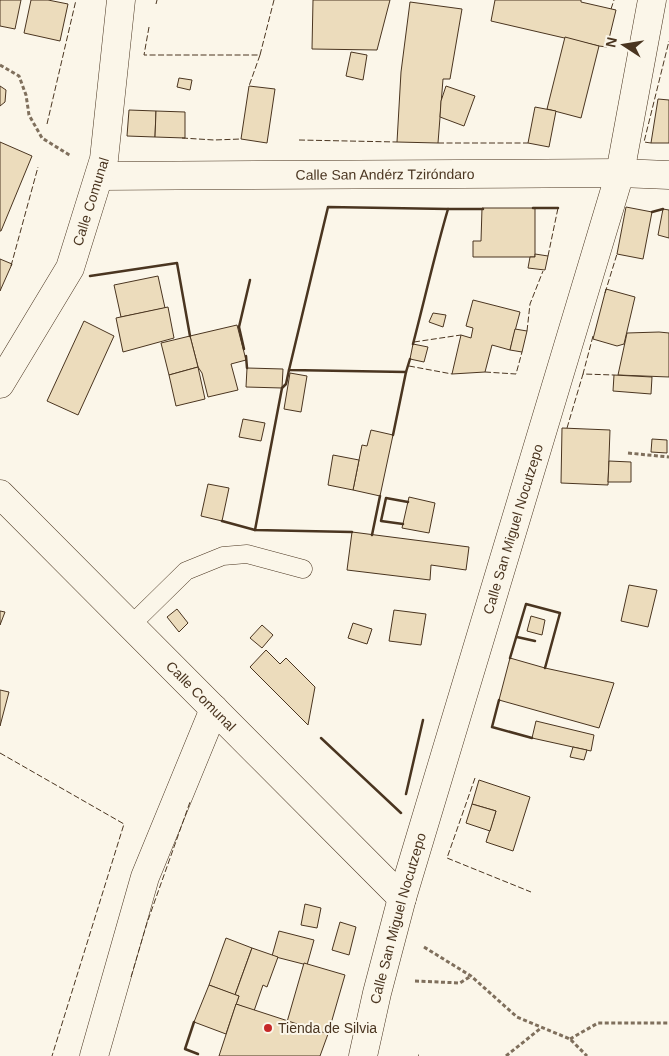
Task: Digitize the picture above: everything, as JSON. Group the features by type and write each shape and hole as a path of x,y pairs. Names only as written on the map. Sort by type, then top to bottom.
{"street":[{"name":"Calle Comunal","path":"0,384 70,268 102,168 121,0"},
{"name":"Calle San Miguel Nocutzepo","path":"363,1056 377,993 402,898 620,173 652,0"},
{"name":"Calle San Andérz Tziróndaro","path":"102,168 669,175"},
{"name":"Calle Comunal","path":"0,494 402,898"},
{"path":"94,1056 145,877 214,709"}],"lane":[{"path":"131,625 186,571 223,556 247,554 303,569"}],"path":[{"path":"0,64 19,76 26,95 28,115 42,138 69,155 102,168"},
{"path":"628,454 669,458"},
{"path":"402,898 416,942 471,976 518,1018 570,1040 587,1056"},
{"path":"377,993 388,985 419,980 460,984 471,976"},
{"path":"570,1040 598,1023 669,1023"},
{"path":"506,1056 541,1027"}],"building":[{"path":"0,0 21,0 15,29 0,26"},
{"path":"31,0 48,0 68,4 60,41 24,33"},
{"path":"313,0 390,0 377,50 312,49"},
{"path":"495,0 581,0 581,2 616,10 607,47 491,21"},
{"path":"410,2 462,9 450,79 443,79 438,143 397,142 401,72"},
{"path":"565,37 599,46 581,118 547,109"},
{"path":"351,52 367,55 363,80 346,76"},
{"path":"179,78 192,80 190,90 177,87"},
{"path":"0,86 6,90 5,102 0,106"},
{"path":"249,86 275,89 267,143 241,139"},
{"path":"446,86 475,96 464,126 440,117 441,101"},
{"path":"658,99 669,100 669,143 651,143"},
{"path":"535,107 556,111 549,147 528,143"},
{"path":"129,110 156,111 155,137 127,136"},
{"path":"156,111 185,112 185,138 155,137"},
{"path":"0,142 32,156 1,231 0,231"},
{"path":"626,207 652,212 643,259 617,254"},
{"path":"482,208 535,208 535,257 473,257 473,241 481,241"},
{"path":"663,209 669,210 669,238 658,235"},
{"path":"535,254 548,256 545,270 528,268 530,257 535,257"},
{"path":"0,259 12,264 0,291"},
{"path":"158,276 165,308 121,317 114,285"},
{"path":"606,289 635,297 624,344 617,346 593,339"},
{"path":"473,300 520,312 510,350 492,345 485,372 452,374 461,335 471,338 473,328 466,326"},
{"path":"168,307 174,338 123,352 116,318"},
{"path":"433,313 446,315 443,327 429,322"},
{"path":"84,321 114,336 78,415 47,401"},
{"path":"237,325 246,360 231,364 238,390 208,397 190,336"},
{"path":"515,329 527,331 522,352 510,350"},
{"path":"627,333 669,333 669,377 618,375"},
{"path":"190,336 198,367 169,375 161,343"},
{"path":"413,344 428,347 424,362 410,359"},
{"path":"198,367 205,399 176,406 169,375"},
{"path":"247,368 283,369 282,388 246,387"},
{"path":"290,373 307,376 301,412 284,409"},
{"path":"614,375 652,377 651,394 613,391"},
{"path":"243,419 265,423 261,441 239,437"},
{"path":"562,428 610,430 608,485 561,483"},
{"path":"371,430 393,435 380,496 353,490 362,445 367,446"},
{"path":"652,439 667,440 667,453 651,452"},
{"path":"333,455 359,460 353,490 328,485"},
{"path":"609,461 631,462 631,482 608,482"},
{"path":"208,484 229,488 222,521 201,516"},
{"path":"409,497 435,503 429,533 402,528"},
{"path":"352,532 469,547 466,570 431,565 430,580 347,570"},
{"path":"629,585 657,590 648,627 621,621"},
{"path":"177,609 188,623 179,632 167,617"},
{"path":"394,610 426,614 421,645 389,641"},
{"path":"0,611 5,612 0,625"},
{"path":"531,616 545,620 542,635 527,631"},
{"path":"353,623 372,629 367,644 348,638"},
{"path":"262,625 273,635 262,648 250,638"},
{"path":"266,650 280,664 286,658 315,687 308,725 250,667"},
{"path":"510,658 545,668 614,683 599,728 499,700"},
{"path":"0,690 9,692 0,726"},
{"path":"536,721 594,735 591,751 532,738"},
{"path":"573,747 587,750 584,760 570,757"},
{"path":"479,780 530,797 513,851 486,842 496,811 472,804"},
{"path":"472,804 496,811 490,831 466,823"},
{"path":"305,904 321,908 317,928 301,925"},
{"path":"340,922 356,927 349,955 332,950"},
{"path":"279,931 314,940 307,965 272,956"},
{"path":"226,938 252,948 235,995 209,985"},
{"path":"252,948 278,957 267,987 263,985 254,1011 236,1004 239,996 235,995"},
{"path":"304,963 345,975 328,1034 287,1022"},
{"path":"209,985 239,996 226,1034 194,1022"},
{"name":"Tienda de Silvia","path":"236,1004 328,1034 320,1056 219,1056"}],"fence":[{"path":"47,124 76,0"},
{"path":"156,4 157,0"},
{"path":"260,55 274,0"},
{"path":"611,9 614,0"},
{"path":"149,27 144,55 260,55 249,86"},
{"path":"651,143 644,142 669,41"},
{"path":"182,138 241,139"},
{"path":"299,140 397,142"},
{"path":"438,143 528,143"},
{"path":"11,266 38,167"},
{"path":"548,256 558,208"},
{"path":"605,293 617,254"},
{"path":"527,331 530,304 543,271"},
{"path":"414,342 461,335"},
{"path":"593,336 583,374 614,375"},
{"path":"485,372 516,374 522,352"},
{"path":"409,366 452,374"},
{"path":"567,428 583,374"},
{"path":"0,753 124,824 52,1056"},
{"path":"475,778 447,858 531,892"},
{"path":"131,977 147,923 190,802"}],"wall":[{"path":"410,359 406,372 289,370 328,207 448,209"},
{"path":"533,208 558,208"},
{"path":"413,344 448,209 483,209"},
{"path":"652,212 663,209"},
{"path":"90,276 177,263 190,336"},
{"path":"244,349 239,327 250,280"},
{"path":"246,356 247,368"},
{"path":"289,370 286,384 282,388 255,530 352,532"},
{"path":"393,435 406,372"},
{"path":"372,535 380,496"},
{"path":"403,524 381,521 386,498 408,502"},
{"path":"222,521 255,530"},
{"path":"510,658 526,604 560,613 545,668"},
{"path":"517,637 535,641"},
{"path":"499,700 492,727 532,738"},
{"path":"406,794 423,720"},
{"path":"321,738 401,813"},
{"path":"194,1022 185,1049 198,1054"}],"place":[{"name":"Tienda de Silvia","path":"268,1028"}]}
